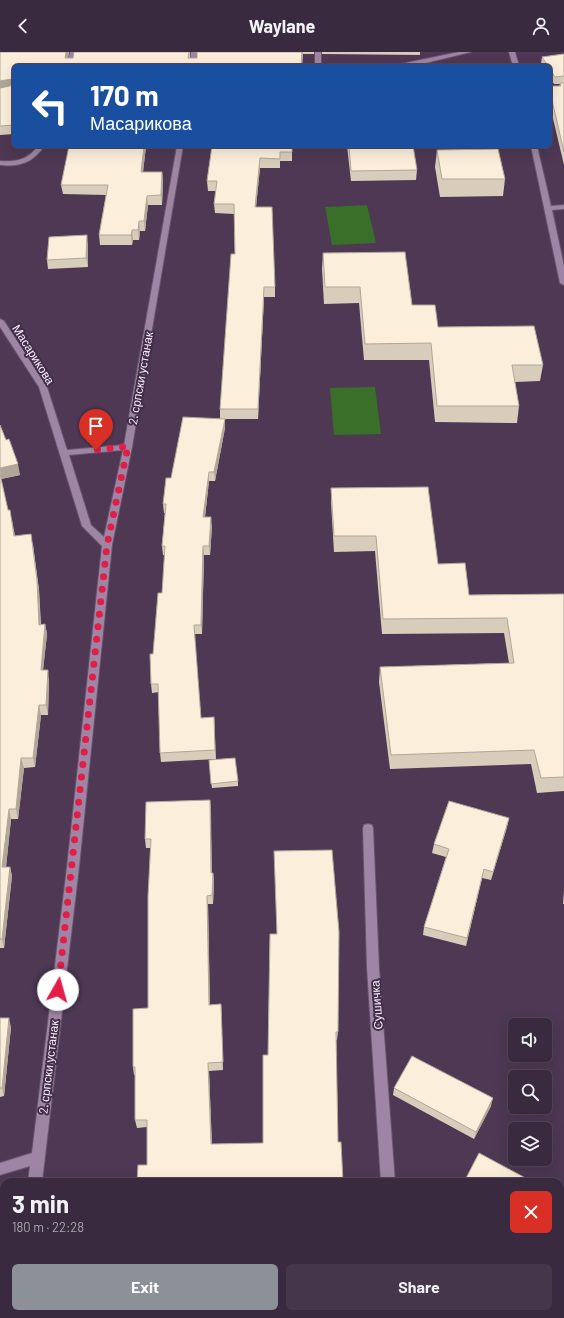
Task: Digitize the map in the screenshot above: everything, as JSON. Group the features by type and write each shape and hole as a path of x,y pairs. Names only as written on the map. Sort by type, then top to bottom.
{"street":[{"path":"70,64 73,52"},
{"path":"193,64 194,52"},
{"path":"318,52 318,64"},
{"path":"417,64 446,54 468,52"},
{"path":"512,52 515,64"},
{"path":"0,163 18,163 25,161 32,158 40,148"},
{"name":"2. српски устанак","path":"36,1178 74,860 107,545 128,446 180,148"},
{"path":"534,148 564,283"},
{"path":"547,208 564,208"},
{"name":"Масарикова","path":"0,321 43,387 87,526 107,545"},
{"path":"64,453 128,446"},
{"name":"Сушичка","path":"368,828 373,968 388,1178"},
{"path":"0,1169 38,1158"}],"green space":[{"path":"367,205 376,243 332,245 325,207"},
{"path":"375,387 381,434 334,435 330,388"}],"building":[{"path":"0,52 66,52 65,58 73,58 74,52 189,52 188,58 197,58 197,52 302,52 301,64 12,64 12,79 0,81"},
{"path":"564,54 564,76 555,77 552,72 552,64 547,64 542,57"},
{"path":"560,83 564,83 564,152 552,100 552,86 561,86"},
{"path":"12,85 12,125 0,126 0,88"},
{"path":"69,148 144,148 141,172 162,172 161,195 147,196 144,221 139,221 138,230 132,230 131,235 99,235 108,185 61,185"},
{"path":"212,148 292,148 292,152 280,152 280,159 260,158 255,207 272,207 275,287 264,287 258,409 220,409 231,254 235,254 234,204 214,204 217,181 207,181"},
{"path":"349,148 413,148 417,170 351,171"},
{"path":"498,149 505,179 442,179 437,150"},
{"path":"87,235 86,258 47,260 49,237"},
{"path":"405,252 412,305 435,305 438,327 534,326 543,365 512,365 519,406 437,406 431,343 365,344 360,287 325,287 323,253"},
{"path":"183,417 225,419 214,472 209,472 203,517 211,517 209,546 203,546 201,625 194,625 201,718 214,717 215,750 160,753 158,684 151,684 150,654 153,654 158,593 162,593 165,546 162,546 166,504 163,504 166,478 171,478"},
{"path":"0,425 6,440 9,439 18,464 0,468"},
{"path":"0,474 8,510 10,510 14,536 31,534 37,580 39,625 45,624 41,670 48,670 46,705 39,705 33,758 21,758 16,809 9,809 2,867 10,867 2,939 0,939"},
{"path":"428,487 438,564 465,563 469,595 564,594 564,777 541,778 534,750 391,755 380,667 514,663 507,618 383,619 376,536 334,536 331,488"},
{"path":"235,758 238,781 211,784 209,760"},
{"path":"210,800 211,873 213,873 212,895 207,896 209,1005 221,1004 223,1062 208,1063 211,1144 263,1143 263,1055 268,1055 270,934 277,934 274,851 332,850 339,932 338,1032 336,1032 338,1142 341,1142 343,1178 137,1178 138,1165 147,1165 147,1120 135,1120 135,1067 133,1067 133,1009 148,1008 148,896 151,839 145,839 146,802"},
{"path":"449,801 509,818 493,872 484,869 467,938 424,927 449,849 434,844"},
{"path":"0,1018 9,1018 2,1088 0,1088"},
{"path":"412,1056 493,1098 476,1132 394,1088"},
{"path":"479,1153 526,1178 466,1178"}],"route":[{"path":"58,990 73,868 107,545 128,446 96,450"}]}
